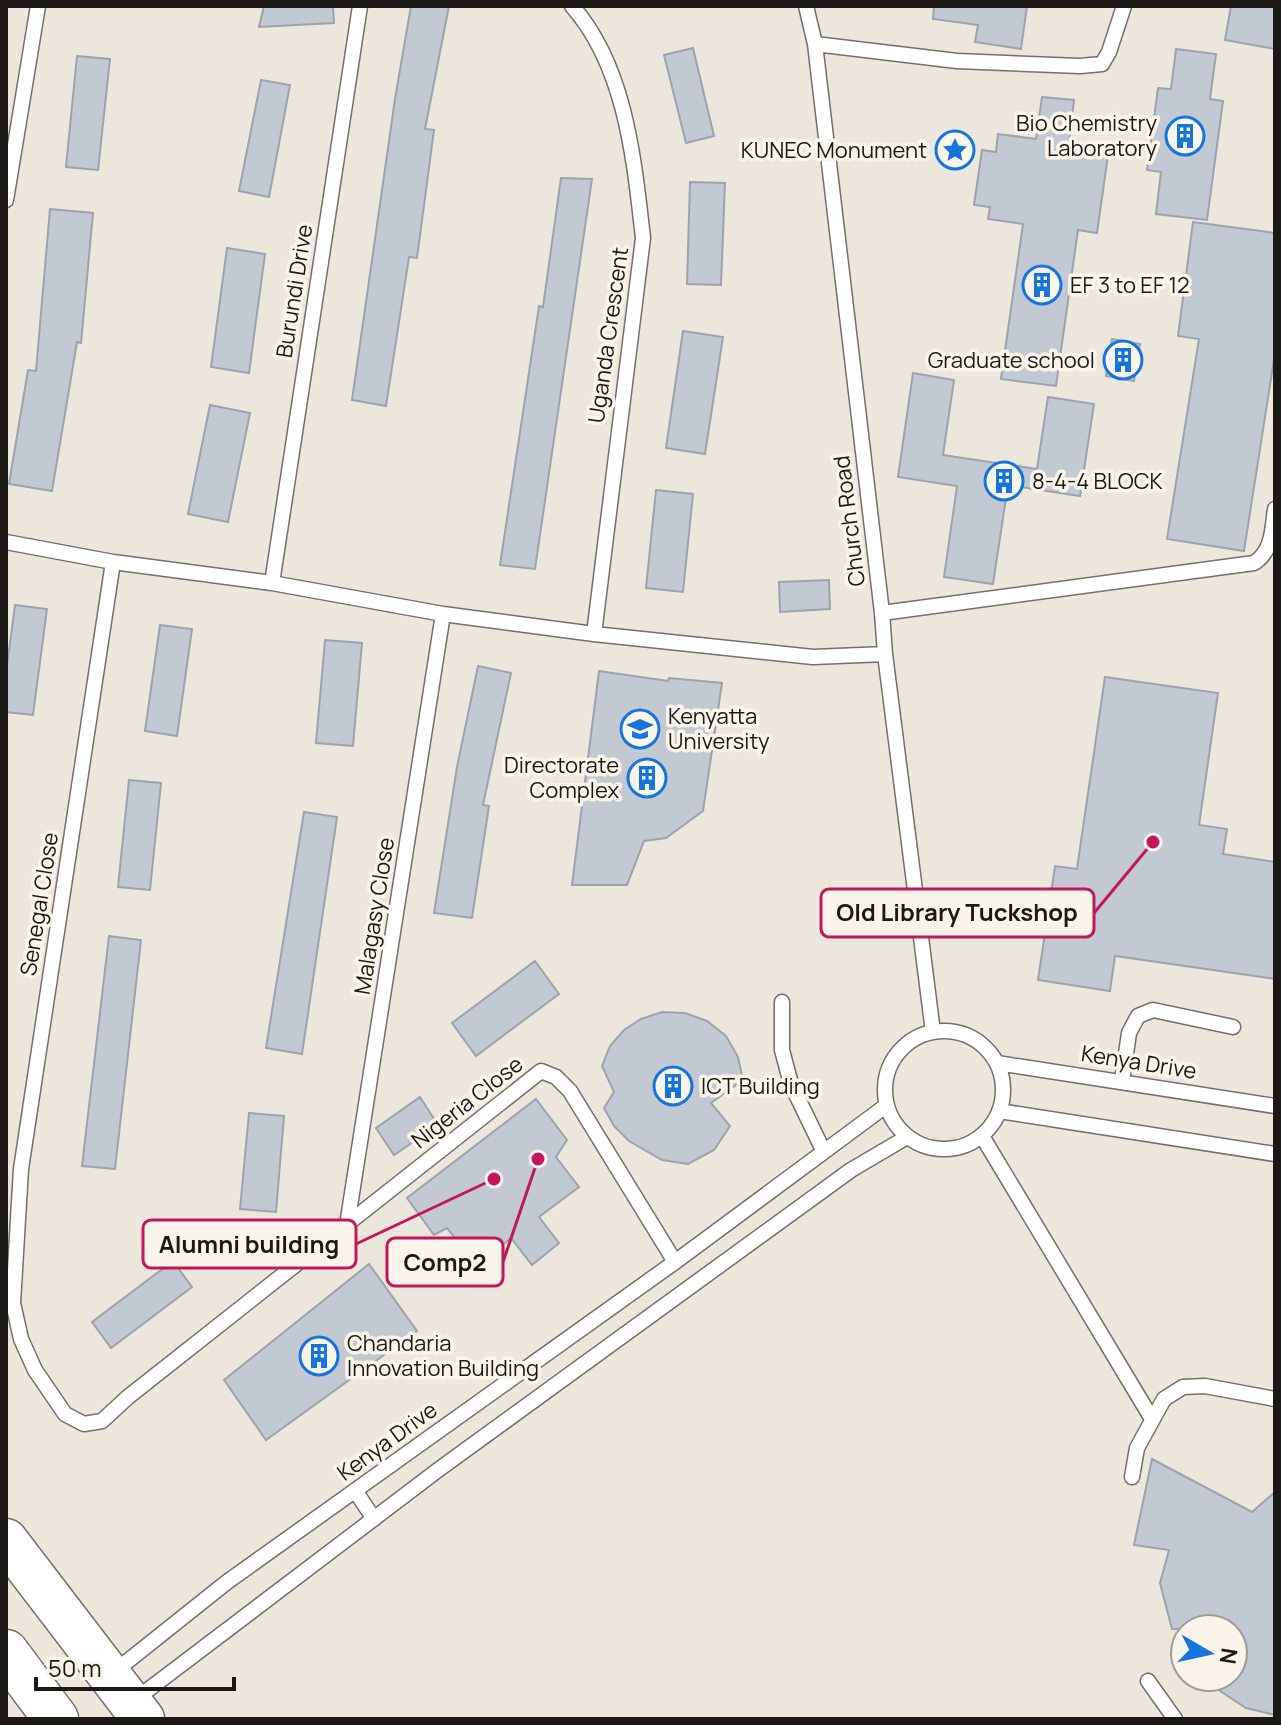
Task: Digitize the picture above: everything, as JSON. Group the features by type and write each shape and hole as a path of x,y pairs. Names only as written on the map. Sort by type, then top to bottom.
{"highway":[{"path":"6,1652 56,1719"}],"main road":[{"path":"6,1540 128,1699"}],"lane":[{"path":"6,200 38,6"},
{"name":"Burundi Drive","path":"272,583 360,6"},
{"name":"Uganda Crescent","path":"572,6 581,15 616,80 635,172 643,238 594,634"},
{"name":"Church Road","path":"806,6 815,44 885,654 933,1032"},
{"path":"815,44 957,61 1080,66 1102,64 1124,6"},
{"path":"882,613 1254,563 1264,557 1269,547 1275,509"},
{"path":"6,542 113,562 272,583 443,614 594,634 813,657 885,654"},
{"name":"Senegal Close","path":"113,562 21,1169 13,1303 21,1339 35,1370 65,1414 84,1424 102,1421 128,1397 347,1225"},
{"name":"Malagasy Close","path":"347,1225 443,614"},
{"path":"782,1002 782,1050 791,1084 823,1150"},
{"path":"1122,1081 1129,1033 1138,1016 1153,1010 1233,1027"},
{"path":"952,1031 970,1037 986,1048 997,1063 1003,1082 1003,1101 996,1120 982,1136 965,1146 945,1150 925,1147 907,1137 894,1123 887,1105 885,1085 890,1067 900,1051 915,1039 933,1032 952,1031"},
{"name":"Kenya Drive","path":"997,1063 1275,1106"},
{"name":"Nigeria Close","path":"347,1225 541,1071 556,1077 570,1091 675,1262"},
{"name":"Kenya Drive","path":"128,1699 227,1582 675,1262 887,1105"},
{"path":"999,1111 1275,1154"},
{"path":"982,1136 1152,1419"},
{"path":"128,1699 851,1170 907,1137"},
{"path":"1132,1477 1137,1448 1152,1419 1164,1399 1183,1387 1205,1386 1275,1399"},
{"path":"356,1492 374,1519"},
{"path":"1148,1681 1175,1719"}],"building":[{"path":"264,6 333,6 334,23 259,27"},
{"path":"411,6 449,6 425,129 434,130 417,258 409,257 386,406 352,400"},
{"path":"934,6 1027,6 1021,49 975,42 978,25 933,19"},
{"path":"1231,6 1275,6 1275,49 1225,40"},
{"path":"693,48 714,136 686,143 664,55"},
{"name":"Bio Chemistry Laboratory","path":"1176,49 1216,54 1210,99 1223,101 1207,220 1156,214 1161,172 1147,170 1158,88 1171,89"},
{"path":"77,56 110,59 98,170 66,167"},
{"path":"261,80 290,85 269,197 239,191"},
{"name":"EF 3 to EF 12","path":"1042,97 1074,100 1069,143 1109,148 1097,233 1078,230 1056,386 1001,379 1023,224 988,219 990,207 974,205 982,150 996,152 998,134 1036,139"},
{"path":"561,178 592,179 535,569 500,565"},
{"path":"690,182 725,183 721,285 687,284"},
{"path":"50,209 93,213 81,343 77,342 52,491 9,484 28,370 36,371"},
{"path":"1193,222 1275,233 1275,353 1244,551 1167,539 1199,339 1178,336"},
{"path":"227,248 265,254 249,373 211,367"},
{"path":"683,331 723,337 705,454 666,448"},
{"name":"Graduate school","path":"1112,339 1140,344 1134,381 1106,376"},
{"name":"8-4-4 BLOCK","path":"913,373 954,380 943,455 1037,469 1048,397 1094,404 1080,496 1008,485 993,584 944,577 957,486 898,477"},
{"path":"210,405 250,413 228,522 188,514"},
{"path":"656,490 693,494 683,592 646,588"},
{"path":"829,580 830,609 780,612 779,582"},
{"path":"15,605 47,609 33,715 6,712 6,673"},
{"path":"160,625 192,629 177,736 145,731"},
{"path":"325,640 362,643 353,746 316,743"},
{"path":"478,666 511,673 483,805 489,806 472,918 434,913 457,767"},
{"name":"Directorate Complex","path":"599,671 668,681 669,678 722,683 703,811 666,838 644,841 627,885 572,885"},
{"path":"1105,677 1218,693 1199,825 1227,829 1223,854 1275,862 1275,979 1115,956 1110,991 1038,980 1055,866 1077,869"},
{"path":"129,780 161,783 150,890 118,887"},
{"path":"304,812 337,817 302,1054 266,1048"},
{"path":"109,936 141,940 115,1169 82,1166"},
{"path":"535,961 559,994 476,1056 452,1023"},
{"name":"ICT Building","path":"662,1012 685,1013 707,1021 726,1036 738,1057 743,1080 711,1103 730,1126 714,1150 688,1164 662,1160 629,1141 614,1126 604,1108 614,1092 602,1066 610,1046 624,1030 641,1019"},
{"path":"420,1097 438,1125 394,1155 376,1128"},
{"path":"536,1099 567,1140 556,1157 579,1187 539,1217 559,1243 532,1265 511,1238 477,1267 447,1228 434,1235 407,1198"},
{"path":"249,1113 284,1116 276,1212 240,1209"},
{"path":"173,1261 192,1287 111,1348 92,1322"},
{"name":"Chandaria Innovation Building","path":"369,1264 417,1331 266,1440 224,1380"},
{"path":"1152,1459 1252,1512 1275,1492 1275,1715 1246,1708 1223,1693 1249,1693 1249,1613 1169,1613 1169,1618 1160,1583 1169,1550 1134,1545"}],"place":[{"name":"Bio Chemistry Laboratory","path":"1185,136"},
{"name":"KUNEC Monument","path":"955,150"},
{"name":"EF 3 to EF 12","path":"1042,285"},
{"name":"Graduate school","path":"1123,360"},
{"name":"8-4-4 BLOCK","path":"1004,481"},
{"name":"Kenyatta University","path":"640,729"},
{"name":"Directorate Complex","path":"647,778"},
{"name":"Old Library Tuckshop","path":"1153,842"},
{"name":"ICT Building","path":"673,1086"},
{"name":"Comp2","path":"538,1159"},
{"name":"Alumni building","path":"494,1179"},
{"name":"Chandaria Innovation Building","path":"319,1356"}]}
